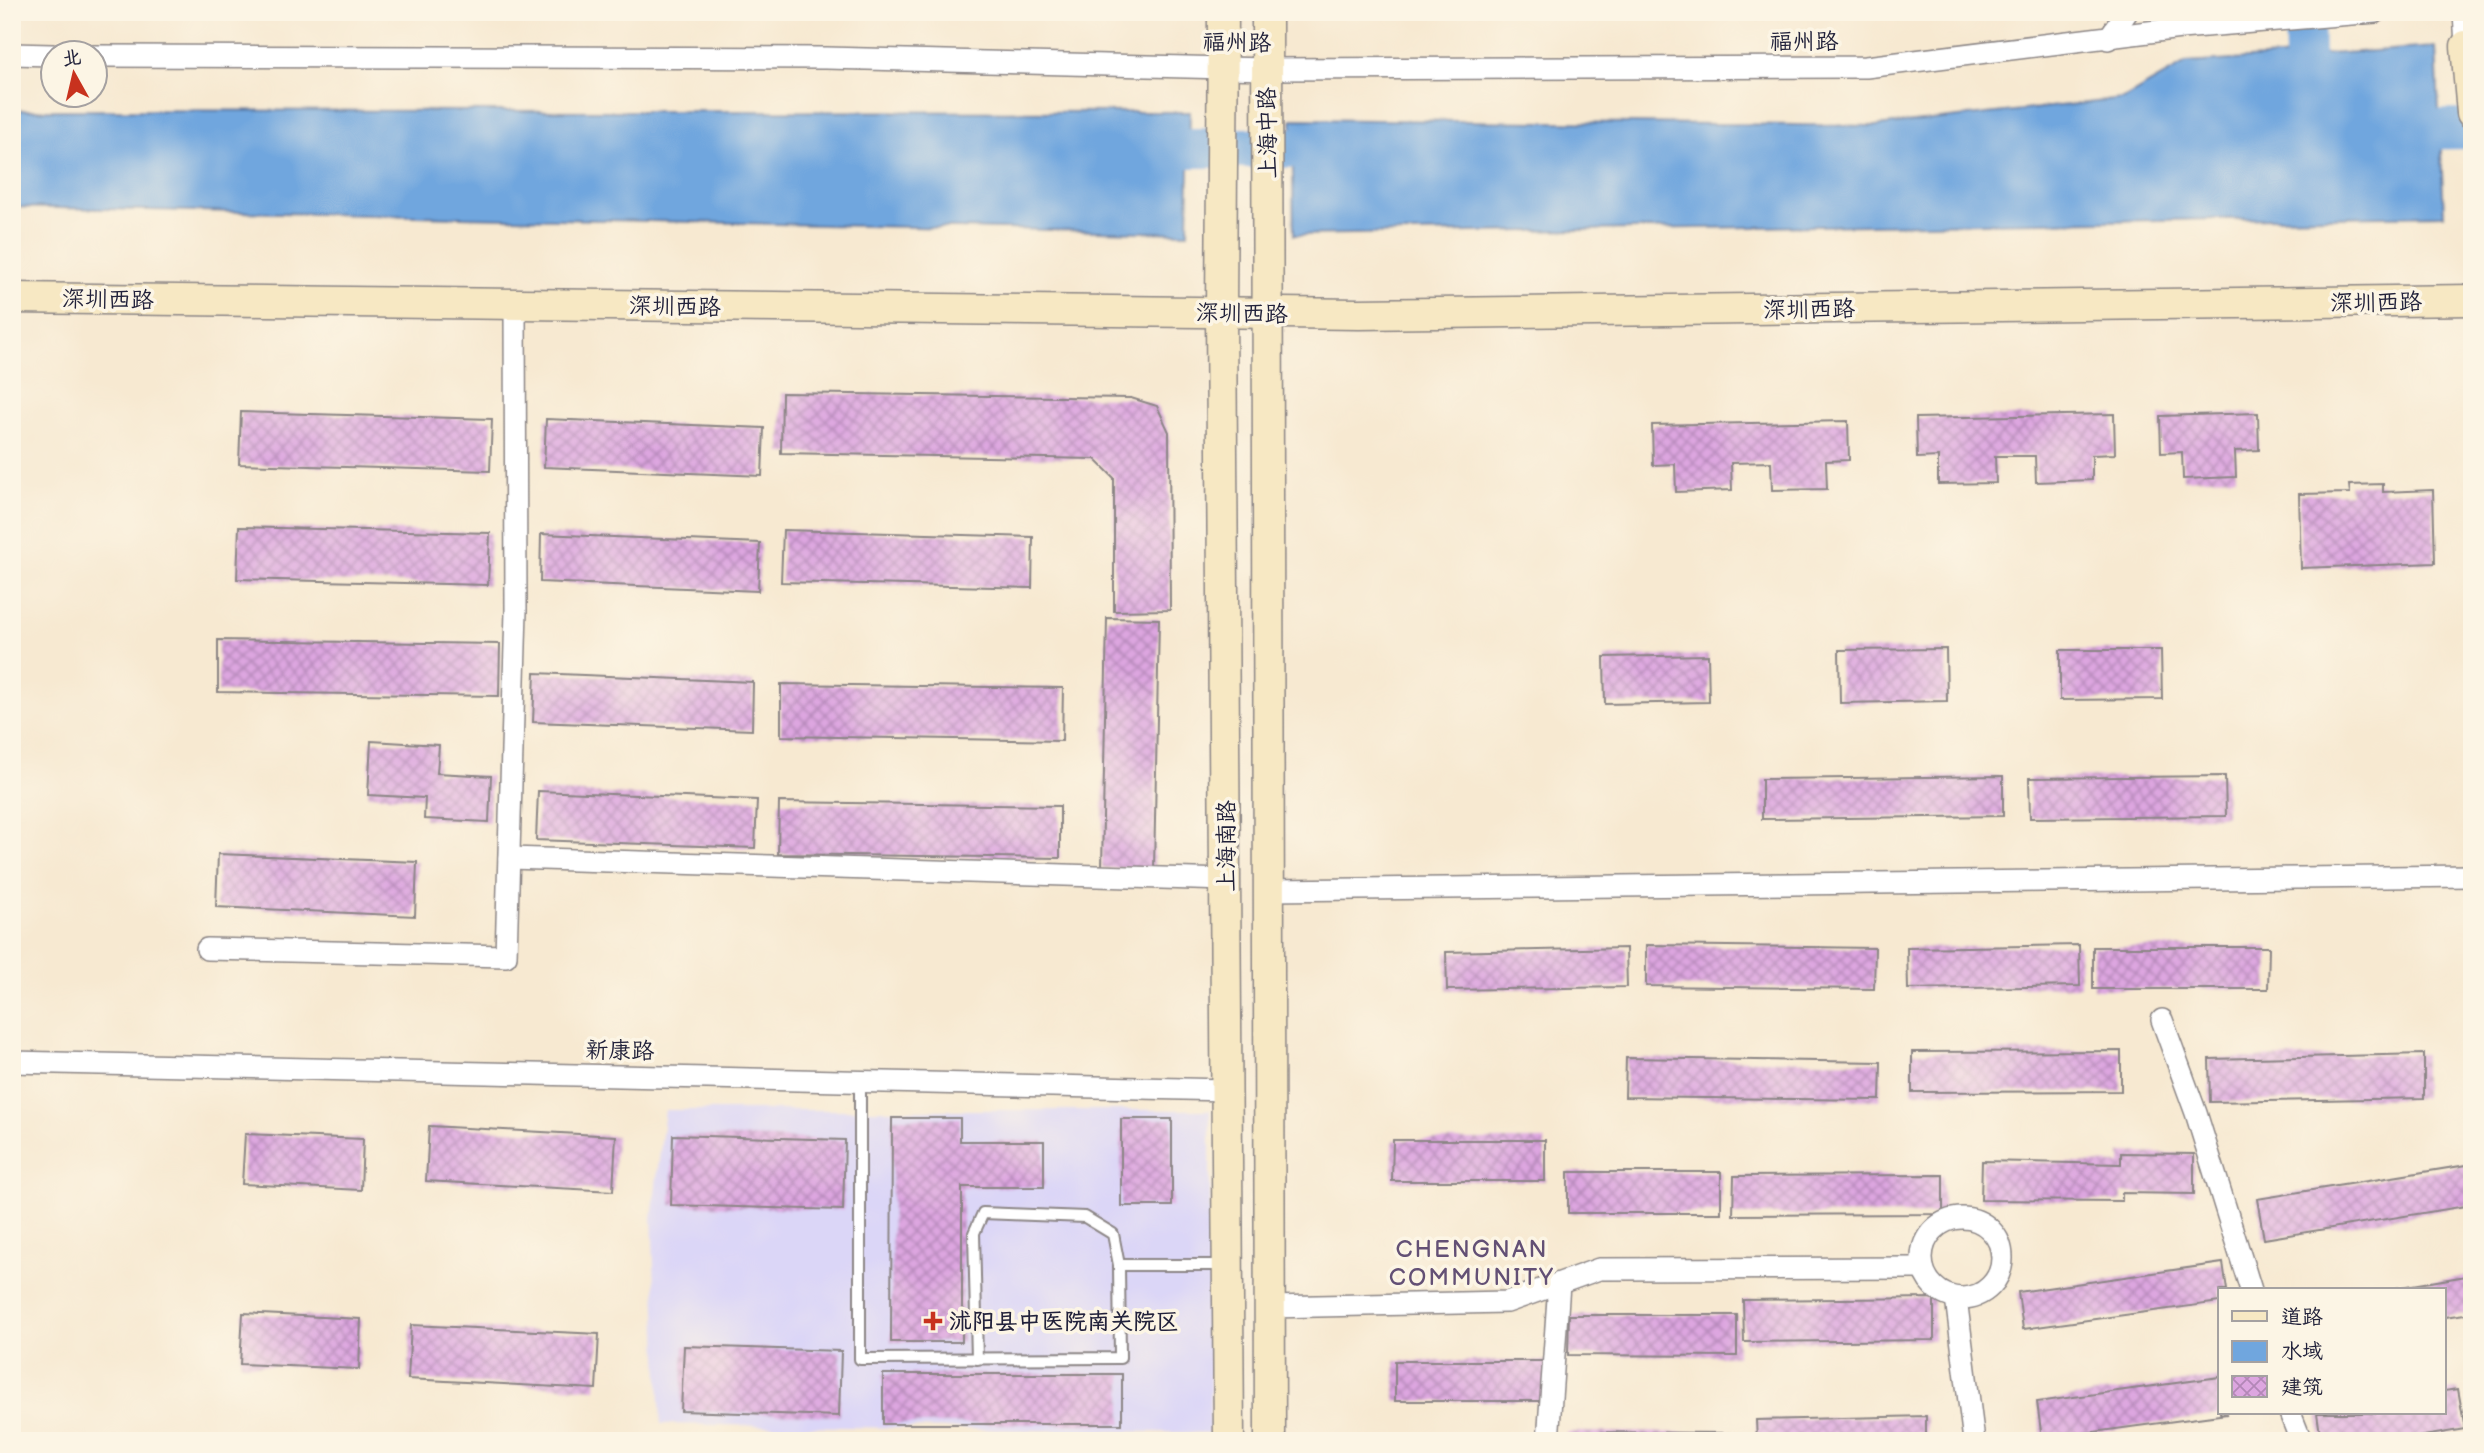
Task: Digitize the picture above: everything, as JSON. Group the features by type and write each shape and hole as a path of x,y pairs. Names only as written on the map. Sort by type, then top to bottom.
{"main road":[{"name":"上海中路","path":"1221,252 1223,12"},
{"name":"上海中路","path":"1267,12 1268,253"},
{"path":"2466,46 2472,113"},
{"name":"上海南路","path":"1221,252 1229,1441"},
{"name":"上海南路","path":"1268,253 1270,1441"},
{"name":"深圳西路","path":"12,298 1267,314 2472,300"}],"street":[{"path":"2108,39 2127,12"},
{"name":"福州路","path":"108,56 825,58 1267,79 1866,67 2180,28 2376,12"},
{"path":"2464,12 2466,46"},
{"path":"12,54 38,55"},
{"path":"207,949 506,956 516,611 515,304"},
{"path":"509,858 1226,880"},
{"path":"1271,890 2472,876"},
{"path":"2162,1020 2196,1113 2250,1288"},
{"name":"新康路","path":"12,1062 1227,1090"},
{"path":"1971,1219 1994,1233 2003,1259 2000,1272 1983,1293 1956,1298 1935,1288 1923,1268 1925,1241 1944,1222 1971,1219"},
{"path":"1270,1307 1507,1302 1599,1269 1923,1268"},
{"path":"1548,1441 1559,1283"},
{"path":"1956,1298 1975,1441"},
{"path":"2290,1414 2301,1441"}],"lane":[{"path":"860,1082 860,1359 977,1359 1120,1358 1119,1265 1113,1234 1085,1217 983,1213 974,1233 977,1359"},
{"path":"1119,1265 1228,1265"}],"shaded area":[{"name":"沭阳县中医院南关院区","path":"665,1110 1210,1110 1210,1433 661,1424 652,1218"}],"water":[{"path":"2436,47 2444,215 1294,235 1292,119 1876,126 2123,99 2186,63"},
{"path":"12,110 1190,112 1188,233 12,207"}],"building":[{"path":"782,393 1131,398 1157,406 1169,432 1170,610 1114,611 1114,478 1095,459 781,453"},
{"path":"241,412 492,419 490,471 239,464"},
{"path":"2258,413 2259,450 2235,451 2236,477 2183,479 2182,452 2161,453 2160,416"},
{"path":"2114,414 2115,454 2092,455 2092,480 2036,482 2035,456 1995,456 1996,483 1938,484 1938,457 1917,458 1916,418"},
{"path":"546,419 764,428 762,476 544,467"},
{"path":"1848,421 1849,460 1826,461 1827,489 1772,490 1771,462 1731,463 1732,490 1676,492 1675,464 1653,465 1652,425"},
{"path":"2383,484 2383,492 2433,490 2435,563 2301,568 2299,494 2350,493 2349,485"},
{"path":"239,527 490,533 488,585 237,579"},
{"path":"783,530 1033,537 1032,588 781,582"},
{"path":"541,534 760,543 758,591 540,582"},
{"path":"1107,618 1159,619 1154,869 1102,868"},
{"path":"218,640 500,644 499,696 218,692"},
{"path":"1946,649 1947,701 1840,703 1839,650"},
{"path":"2060,650 2161,650 2162,699 2060,700"},
{"path":"1708,655 1709,702 1605,704 1604,657"},
{"path":"535,673 753,682 752,730 533,722"},
{"path":"781,684 1063,688 1062,741 781,736"},
{"path":"371,741 439,745 437,773 491,776 489,822 424,819 425,798 368,795"},
{"path":"2003,776 2003,816 1762,819 1762,779"},
{"path":"2225,776 2226,816 2030,818 2029,778"},
{"path":"538,791 757,800 755,848 536,840"},
{"path":"779,802 1060,806 1060,858 778,854"},
{"path":"218,854 417,862 415,916 216,907"},
{"path":"1646,945 1875,948 1874,989 1646,986"},
{"path":"2079,945 2080,986 1908,989 1907,948"},
{"path":"2093,947 2269,947 2268,989 2093,989"},
{"path":"1626,948 1627,987 1447,990 1446,952"},
{"path":"2121,1051 2121,1091 1912,1092 1912,1052"},
{"path":"2424,1054 2424,1098 2210,1102 2209,1059"},
{"path":"1626,1058 1881,1062 1880,1100 1625,1097"},
{"path":"892,1118 960,1118 960,1141 1044,1141 1044,1187 962,1187 962,1342 891,1342"},
{"path":"1121,1119 1172,1119 1172,1206 1121,1206"},
{"path":"429,1126 616,1136 613,1191 426,1181"},
{"path":"245,1134 363,1139 361,1190 242,1184"},
{"path":"673,1135 845,1140 843,1210 671,1205"},
{"path":"1393,1140 1545,1140 1545,1181 1392,1181"},
{"path":"2121,1153 2194,1154 2194,1194 2122,1193 2122,1201 1981,1200 1982,1161 2121,1164"},
{"path":"2467,1165 2472,1205 2264,1239 2257,1199"},
{"path":"1568,1172 1721,1172 1721,1213 1568,1213"},
{"path":"1943,1175 1943,1214 1733,1215 1734,1176"},
{"path":"2223,1263 2227,1288 2218,1288 2218,1302 2023,1329 2018,1292"},
{"path":"2472,1275 2472,1313 2446,1317 2446,1288 2396,1288"},
{"path":"1934,1298 1934,1340 1744,1342 1743,1300"},
{"path":"243,1313 361,1319 359,1369 240,1364"},
{"path":"1569,1315 1737,1315 1737,1356 1568,1355"},
{"path":"411,1325 599,1334 596,1389 408,1379"},
{"path":"684,1346 841,1351 839,1416 681,1411"},
{"path":"1395,1361 1548,1361 1548,1401 1395,1401"},
{"path":"883,1374 1122,1374 1122,1424 883,1424"},
{"path":"2218,1377 2218,1414 2227,1414 2042,1439 2037,1402"},
{"path":"2458,1389 2465,1429 2395,1441 2321,1441 2317,1414 2446,1414 2446,1391"},
{"path":"1926,1416 1926,1441 1757,1441 1756,1420"},
{"path":"1567,1432 1736,1433 1736,1441 1567,1441"}],"waterway":[{"path":"2304,12 2306,111"},
{"path":"2385,130 2472,129"},
{"path":"1135,148 1346,148"}],"place":[{"name":"沭阳县中医院南关院区","path":"933,1321"}],"district":[{"name":"CHENGNAN COMMUNITY","path":"1472,1263"}]}
